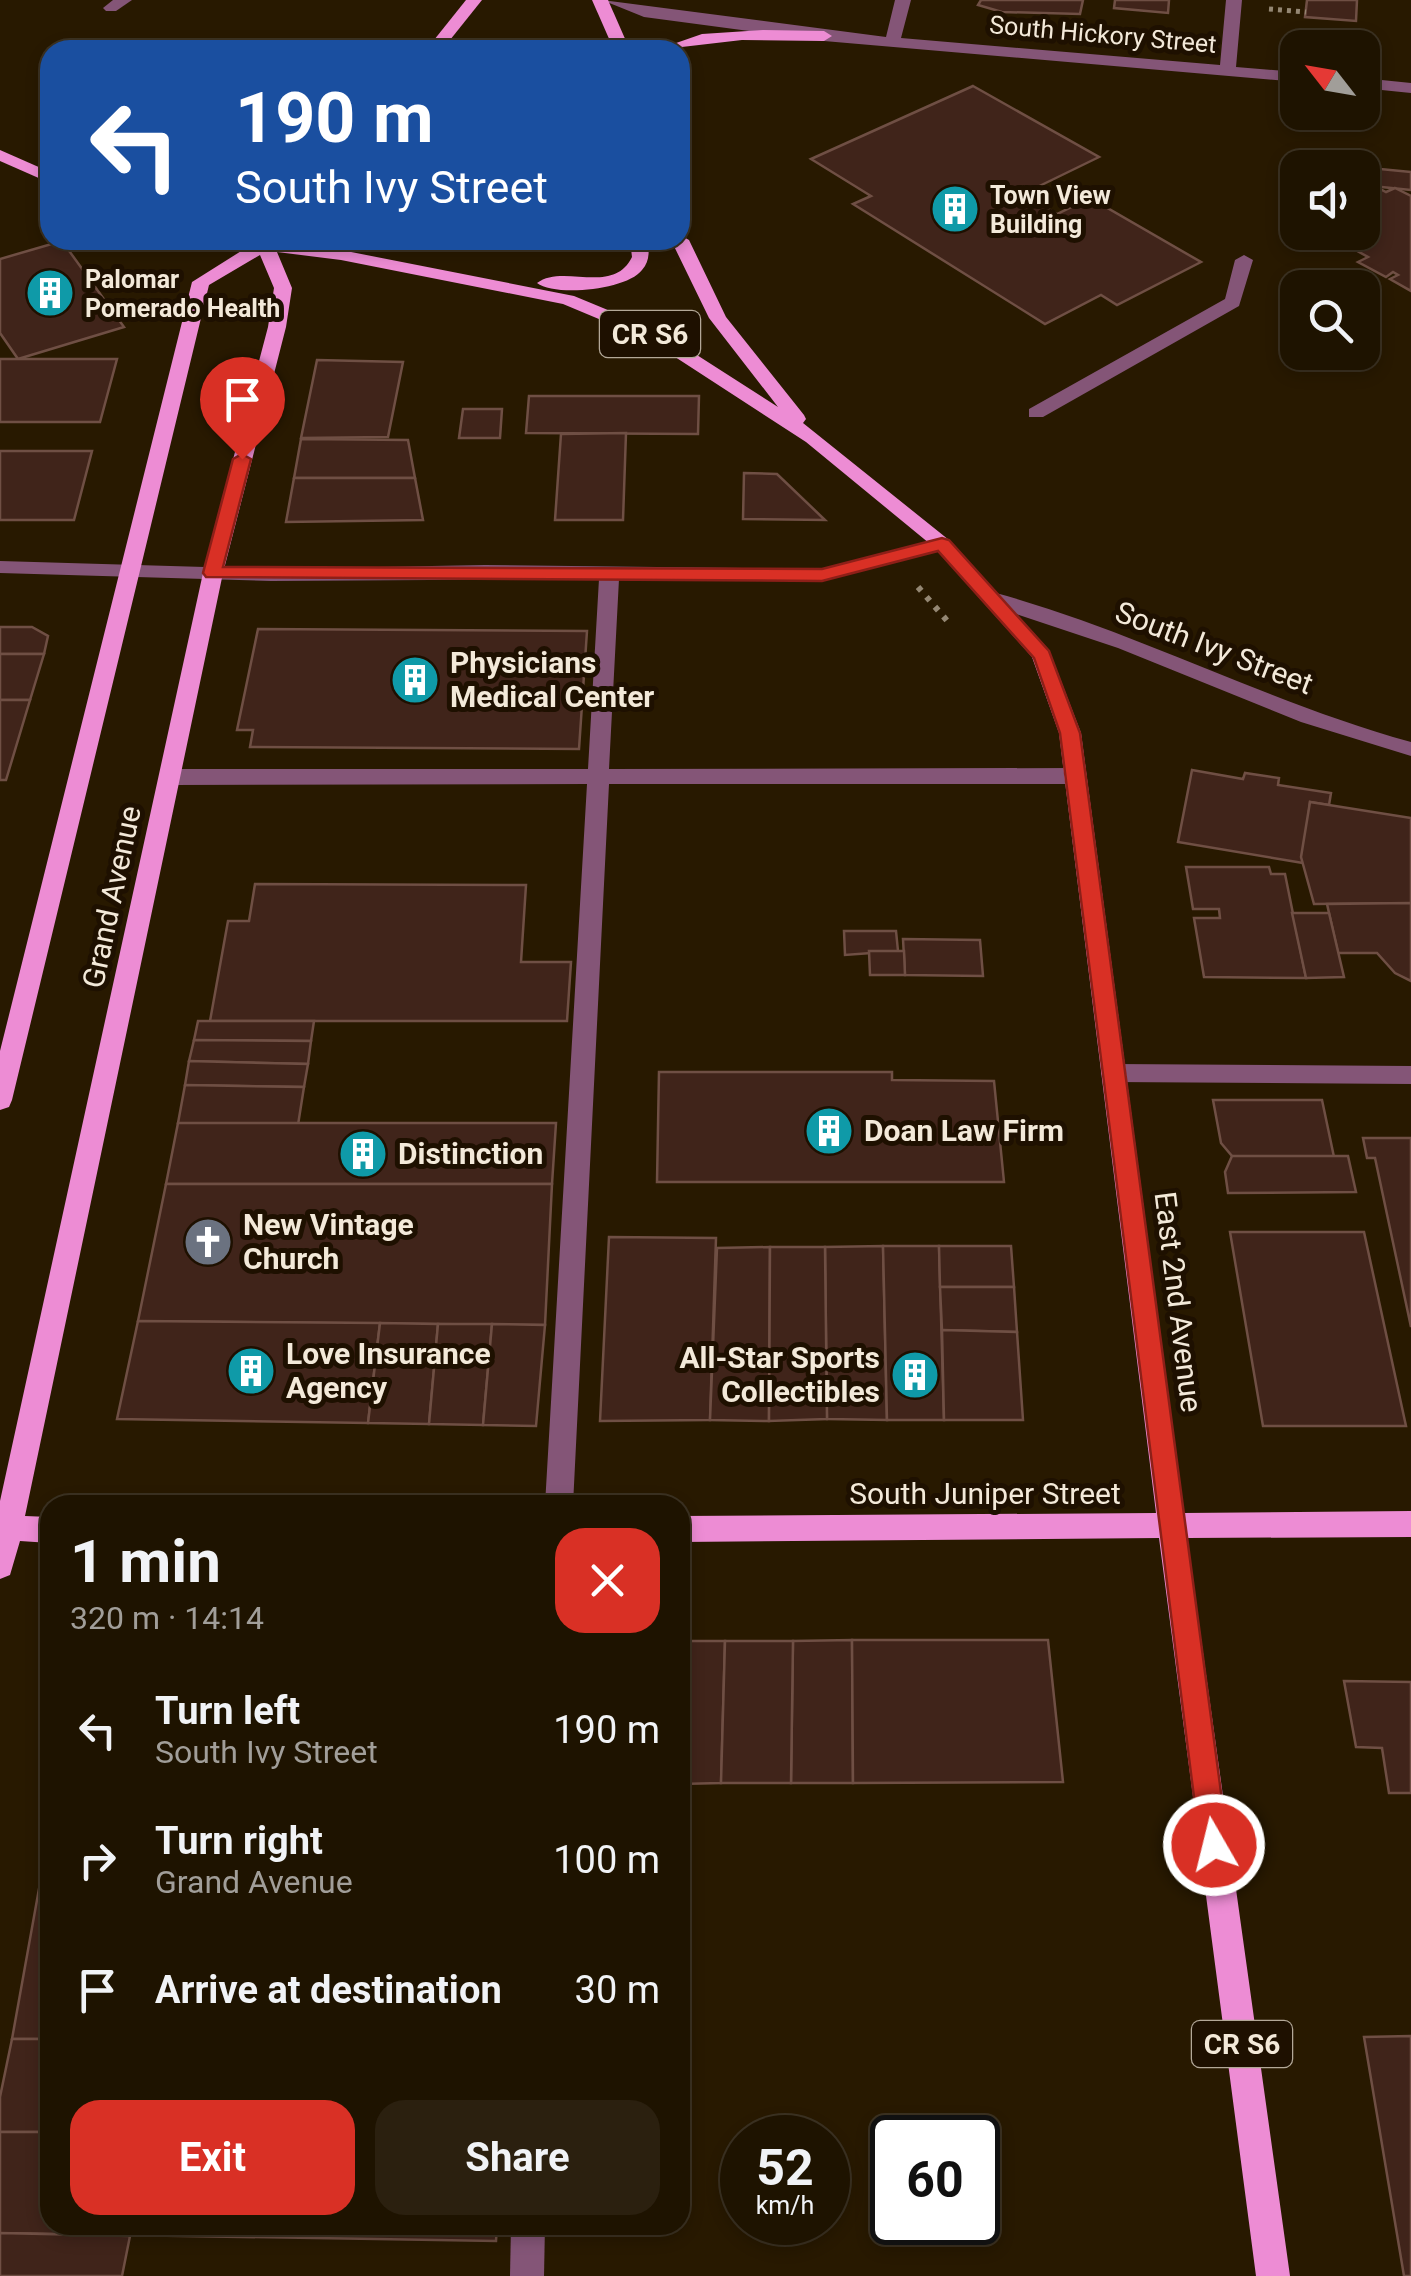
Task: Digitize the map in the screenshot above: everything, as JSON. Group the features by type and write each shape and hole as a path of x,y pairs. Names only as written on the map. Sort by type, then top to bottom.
{"main road":[{"path":"442,40 474,0"},
{"path":"600,0 618,40"},
{"path":"686,40 824,36"},
{"path":"0,155 40,173"},
{"name":"Grand Avenue","path":"0,1100 201,282 254,250"},
{"name":"Grand Avenue","path":"0,1566 5,1527 171,777 212,573 283,288 270,250"},
{"name":"East 2nd Avenue","path":"316,250 568,300 656,336 813,438 942,544 1042,656 1070,733 1272,2276"},
{"path":"466,279 608,282 638,266 639,250"},
{"name":"East 2nd Avenue","path":"684,250 718,318 813,438"},
{"name":"South Juniper Street","path":"690,1529 1411,1524"},
{"path":"5,1527 40,1529"}],"street":[{"name":"South Hickory Street","path":"610,0 644,12 824,36 1280,75"},
{"path":"892,42 903,0"},
{"path":"1228,70 1234,0"},
{"path":"1380,85 1411,88"},
{"path":"1036,413 1233,302 1244,260"},
{"path":"0,567 212,573 822,575 942,544"},
{"path":"560,1495 609,573"},
{"name":"South Ivy Street","path":"996,600 1140,649 1292,712 1411,749"},
{"path":"171,777 1075,776"},
{"path":"1114,1073 1411,1074"},
{"path":"526,2276 528,2235"}],"path":[{"path":"1268,9 1306,12"}],"building":[{"path":"981,0 1083,0 1080,14 1002,12 978,5"},
{"path":"1115,0 1169,0 1168,13 1114,8"},
{"path":"1307,0 1357,0 1356,21 1305,17"},
{"name":"Town View Building","path":"973,86 1099,157 1023,194 1057,214 1090,198 1201,262 1117,305 1101,295 1045,324 853,204 871,196 811,159"},
{"path":"1380,169 1411,172 1411,190 1380,187"},
{"path":"1395,188 1411,196 1411,291 1390,279 1398,275 1393,272 1386,277 1380,270 1358,262 1368,257 1356,250 1380,250 1380,189 1386,192"},
{"name":"Palomar Pomerado Health","path":"40,247 68,250 124,327 18,359 0,333 0,259"},
{"path":"0,359 117,359 100,422 0,422"},
{"path":"317,360 403,362 388,437 301,438"},
{"path":"529,396 699,396 698,434 526,433"},
{"path":"463,409 502,409 500,438 459,438"},
{"path":"626,433 623,520 555,520 561,434"},
{"path":"301,439 408,440 415,478 294,478"},
{"path":"0,451 92,451 74,520 0,520"},
{"path":"744,473 777,474 825,520 743,519"},
{"path":"294,478 415,478 423,520 286,522"},
{"path":"0,627 32,627 48,636 44,654 0,654"},
{"name":"Physicians Medical Center","path":"258,629 587,631 579,749 250,747 253,730 237,730"},
{"path":"0,654 44,654 30,700 0,700"},
{"path":"0,700 30,700 6,780 0,780"},
{"path":"1192,770 1243,779 1245,773 1279,778 1278,785 1331,793 1329,805 1310,802 1303,863 1178,842"},
{"path":"1310,802 1411,818 1411,903 1314,904 1301,857"},
{"path":"1186,867 1269,867 1271,874 1285,874 1306,978 1204,977 1194,918 1220,918 1219,909 1193,909"},
{"path":"255,884 526,885 521,962 571,962 567,1021 210,1021 228,921 249,921"},
{"path":"1411,903 1411,981 1395,973 1377,953 1338,953 1327,904"},
{"path":"1292,913 1329,913 1344,977 1306,978"},
{"path":"844,931 896,931 898,951 845,955"},
{"path":"903,939 980,940 983,976 905,975"},
{"path":"869,951 904,951 905,975 870,975"},
{"path":"198,1021 314,1021 311,1041 194,1040"},
{"path":"194,1040 311,1041 308,1064 189,1061"},
{"path":"189,1061 308,1064 304,1087 185,1085"},
{"name":"Doan Law Firm","path":"659,1072 892,1072 892,1080 994,1081 1004,1182 657,1182"},
{"path":"185,1085 304,1087 298,1125 178,1123"},
{"path":"1213,1100 1322,1100 1334,1157 1232,1156 1221,1143"},
{"name":"Distinction","path":"178,1123 556,1123 552,1184 166,1184"},
{"path":"1363,1138 1411,1138 1411,1327 1375,1158 1367,1158"},
{"path":"1232,1156 1348,1156 1356,1192 1228,1193 1225,1172"},
{"path":"166,1184 552,1184 545,1325 138,1321"},
{"path":"1230,1232 1364,1232 1406,1426 1263,1426"},
{"path":"609,1237 716,1238 710,1420 600,1421"},
{"path":"883,1246 887,1420 827,1419 825,1247"},
{"name":"All-Star Sports Collectibles","path":"883,1246 939,1246 944,1420 887,1420"},
{"path":"939,1246 1011,1246 1014,1287 940,1287"},
{"path":"770,1247 769,1421 710,1420 717,1248"},
{"path":"770,1247 825,1247 827,1419 769,1421"},
{"path":"940,1287 1014,1287 1017,1332 942,1330"},
{"name":"Love Insurance Agency","path":"138,1321 380,1323 368,1423 117,1419"},
{"path":"380,1323 438,1324 429,1424 368,1423"},
{"path":"438,1324 492,1324 483,1425 429,1424"},
{"path":"492,1324 545,1325 536,1426 483,1425"},
{"path":"942,1330 1017,1332 1023,1420 944,1420"},
{"path":"852,1640 853,1783 791,1783 793,1641"},
{"path":"852,1640 1048,1640 1063,1782 853,1783"},
{"path":"690,1641 725,1641 721,1783 690,1784"},
{"path":"725,1641 793,1641 791,1783 721,1783"},
{"path":"1344,1681 1411,1682 1411,1793 1389,1793 1382,1748 1356,1747"},
{"path":"40,1883 40,2039 12,2039"},
{"path":"1411,2036 1411,2276 1404,2276 1364,2037"},
{"path":"12,2039 40,2039 40,2132 0,2132 0,2097"},
{"path":"0,2132 40,2132 40,2234 0,2233"},
{"path":"0,2233 130,2236 122,2276 0,2276"},
{"path":"124,2235 496,2235 496,2241"}],"place":[{"name":"Town View Building","path":"955,209"},
{"name":"Palomar Pomerado Health","path":"50,293"},
{"name":"Physicians Medical Center","path":"415,680"},
{"name":"Doan Law Firm","path":"829,1131"},
{"name":"Distinction","path":"363,1154"},
{"name":"New Vintage Church","path":"208,1242"},
{"name":"Love Insurance Agency","path":"251,1371"},
{"name":"All-Star Sports Collectibles","path":"915,1375"}],"route":[{"path":"242,459 212,573 822,575 942,544 1042,656 1070,733 1214,1845"}]}
